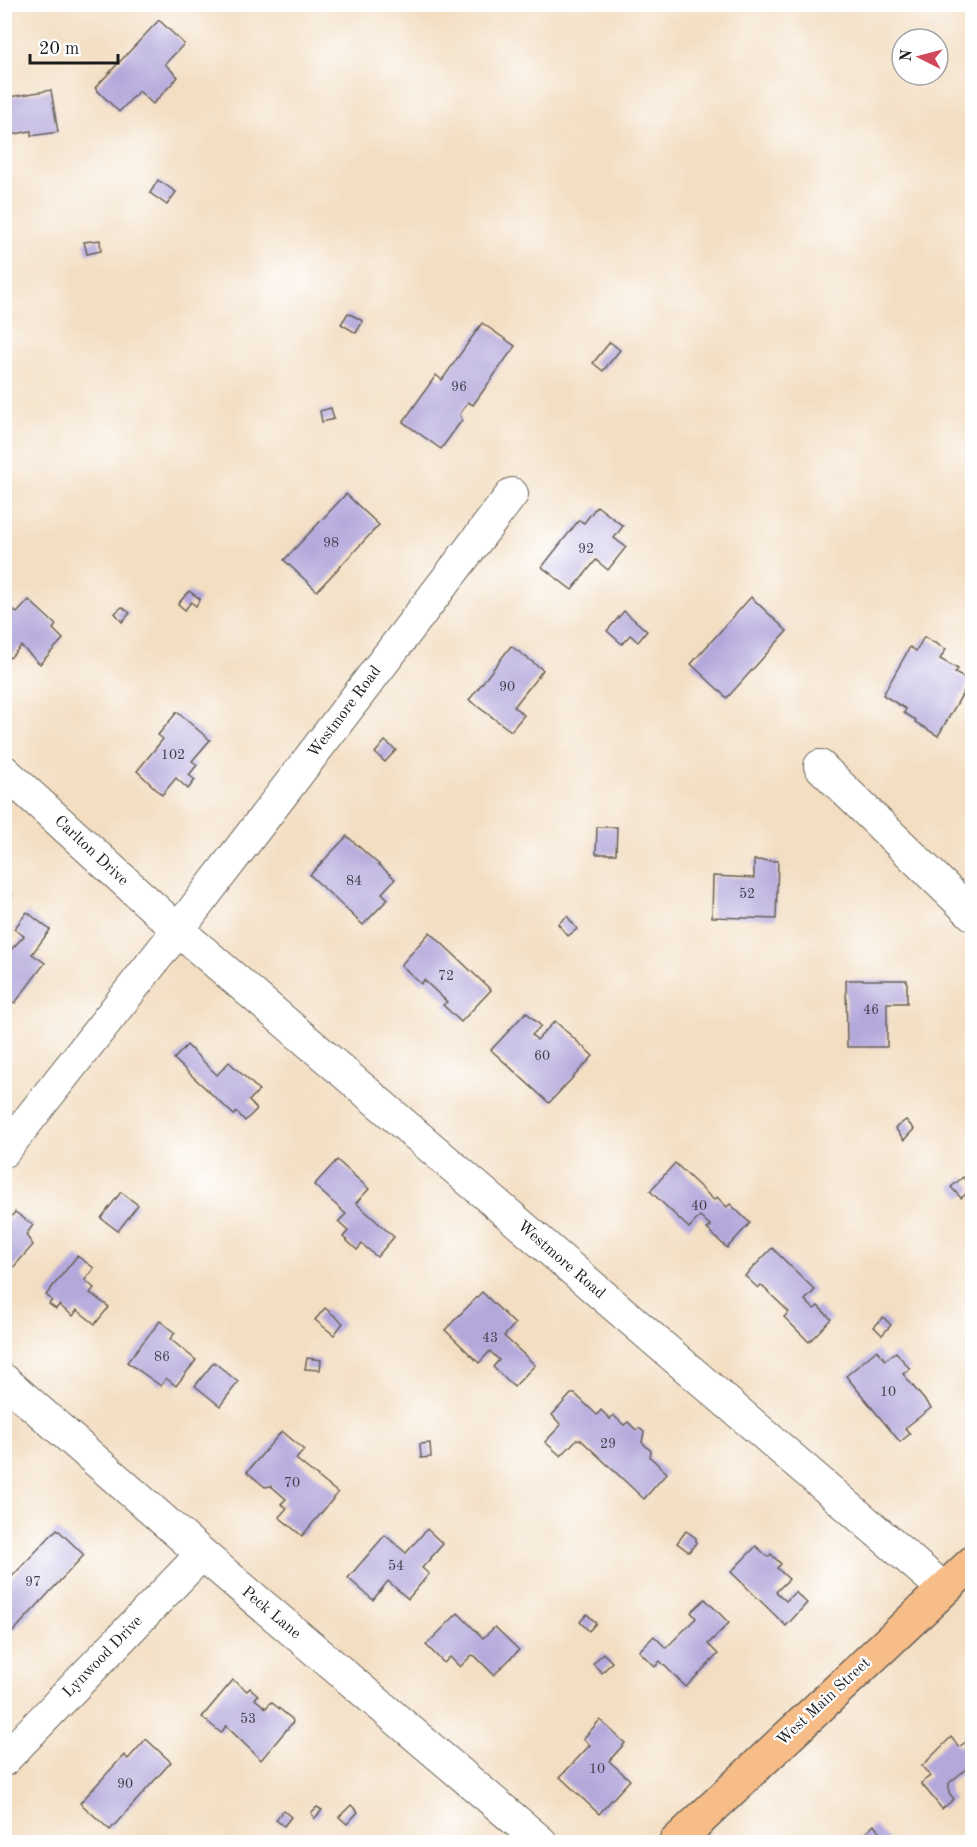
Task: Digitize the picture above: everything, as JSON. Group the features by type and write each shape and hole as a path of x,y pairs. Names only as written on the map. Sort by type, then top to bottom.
{"main road":[{"name":"West Main Street","path":"676,1842 972,1563"}],"street":[{"name":"Westmore Road","path":"4,1151 178,930 512,494"},
{"path":"820,766 972,914"},
{"name":"Carlton Drive","path":"4,771 178,930"},
{"name":"Westmore Road","path":"178,930 944,1589"},
{"name":"Peck Lane","path":"4,1380 201,1554 541,1842"},
{"name":"Lynwood Drive","path":"4,1760 201,1554"}],"building":[{"path":"159,20 184,44 165,64 178,77 153,104 139,91 119,112 95,88"},
{"path":"51,90 58,132 31,136 31,131 4,136 4,98"},
{"path":"158,180 176,192 167,205 150,193"},
{"path":"100,240 101,251 87,254 84,242"},
{"path":"348,313 363,321 356,333 341,324"},
{"path":"482,323 515,346 473,405 468,402 460,414 462,420 441,449 403,422 436,375 442,380"},
{"path":"610,342 620,350 603,371 593,363"},
{"path":"331,408 334,419 322,422 320,411"},
{"path":"346,494 379,525 317,591 284,560"},
{"path":"597,506 623,526 614,538 626,547 608,570 596,560 572,590 542,567 579,520 584,523"},
{"path":"189,591 200,599 196,606 191,602 185,610 178,604"},
{"path":"751,597 787,631 727,698 691,664"},
{"path":"29,600 56,625 53,629 63,639 40,664 21,646 10,658 4,652 4,601 17,613"},
{"path":"122,607 130,613 122,622 115,613"},
{"path":"624,611 647,631 638,642 630,635 622,644 607,631"},
{"path":"924,637 946,649 940,659 958,669 955,673 970,681 938,736 904,713 906,709 883,695 910,647 916,651"},
{"path":"511,646 543,670 514,707 524,715 511,731 469,700"},
{"path":"177,712 210,740 192,761 197,765 189,775 195,780 188,789 176,778 162,795 137,771 163,739 158,735"},
{"path":"385,741 396,750 385,762 375,753"},
{"path":"597,827 617,827 616,854 596,854"},
{"path":"347,836 395,879 382,893 388,899 363,925 310,875"},
{"path":"754,860 778,861 776,919 712,917 713,876 754,878"},
{"path":"4,889 11,897 4,906"},
{"path":"27,912 50,930 32,954 45,963 15,1003 4,995 4,957 24,936 14,929"},
{"path":"567,916 577,929 568,936 558,924"},
{"path":"430,932 491,990 461,1022 443,1005 447,1002 424,980 421,984 401,965"},
{"path":"846,980 907,980 907,1003 887,1003 887,1047 847,1047"},
{"path":"526,1012 541,1026 532,1035 537,1040 555,1021 593,1056 549,1103 491,1050"},
{"path":"187,1045 217,1075 229,1062 259,1090 249,1101 257,1109 245,1121 237,1112 234,1115 174,1059"},
{"path":"906,1120 914,1129 904,1140 895,1128"},
{"path":"337,1160 369,1189 356,1203 394,1237 377,1257 362,1244 357,1250 343,1237 348,1231 338,1222 346,1214 314,1185"},
{"path":"675,1163 714,1200 717,1197 727,1207 730,1204 750,1223 727,1248 707,1229 711,1226 700,1216 689,1228 650,1191"},
{"path":"963,1177 972,1189 961,1198 951,1187"},
{"path":"121,1192 138,1205 118,1231 101,1218"},
{"path":"15,1212 33,1225 26,1235 33,1245 4,1278 4,1226"},
{"path":"772,1248 815,1290 805,1300 814,1309 818,1306 831,1319 809,1342 784,1317 789,1312 761,1285 758,1288 745,1276"},
{"path":"77,1256 94,1268 85,1280 94,1288 90,1293 109,1307 95,1324 77,1310 73,1316 59,1305 56,1309 49,1304 52,1300 46,1295"},
{"path":"482,1292 515,1324 504,1336 535,1365 514,1387 493,1367 499,1360 490,1351 479,1363 445,1330"},
{"path":"325,1308 343,1323 334,1335 315,1320"},
{"path":"883,1317 891,1325 882,1335 874,1327"},
{"path":"160,1321 175,1333 170,1339 196,1360 176,1386 166,1378 161,1386 127,1362"},
{"path":"877,1350 885,1360 896,1352 910,1369 903,1374 931,1408 905,1428 910,1434 900,1442 846,1376"},
{"path":"307,1358 321,1360 320,1370 305,1369"},
{"path":"214,1362 238,1382 220,1406 195,1386"},
{"path":"571,1394 575,1394 597,1415 601,1410 610,1419 613,1415 624,1425 628,1422 636,1430 639,1428 644,1432 642,1442 651,1451 650,1457 667,1473 644,1499 581,1440 577,1439 561,1456 545,1442 561,1425 552,1415"},
{"path":"282,1431 304,1450 296,1459 338,1493 302,1536 279,1517 287,1508 281,1504 286,1499 271,1486 265,1487 247,1472"},
{"path":"430,1443 431,1457 421,1458 420,1444"},
{"path":"57,1529 84,1555 9,1636 4,1632 4,1585"},
{"path":"427,1529 443,1544 422,1568 429,1574 408,1599 388,1581 373,1600 348,1578 385,1535 406,1553"},
{"path":"686,1531 696,1538 696,1543 689,1552 677,1543"},
{"path":"756,1546 768,1557 771,1554 781,1564 777,1568 789,1579 776,1592 786,1601 795,1592 807,1603 786,1626 731,1572"},
{"path":"705,1599 729,1623 708,1644 718,1654 686,1687 660,1661 655,1667 639,1651 654,1636 666,1648 696,1618 691,1612"},
{"path":"458,1613 483,1638 495,1627 519,1650 494,1675 475,1656 472,1655 460,1667 450,1657 444,1663 426,1645"},
{"path":"587,1614 596,1623 589,1631 580,1622"},
{"path":"603,1653 612,1662 602,1673 593,1664"},
{"path":"233,1680 247,1691 250,1688 258,1695 255,1699 266,1708 271,1702 292,1719 293,1722 261,1760 226,1726 221,1733 202,1717"},
{"path":"600,1720 625,1743 609,1761 630,1780 599,1814 560,1777 590,1745 583,1739"},
{"path":"951,1737 959,1747 967,1741 972,1748 972,1764 949,1783 949,1793 954,1799 942,1809 921,1783 930,1776 922,1766"},
{"path":"146,1739 171,1762 110,1830 80,1803 124,1755 128,1759"},
{"path":"351,1805 358,1812 347,1824 339,1817"},
{"path":"317,1807 322,1810 314,1819 311,1813"},
{"path":"283,1810 291,1817 284,1826 276,1820"},
{"path":"874,1825 891,1842 856,1842"}]}
